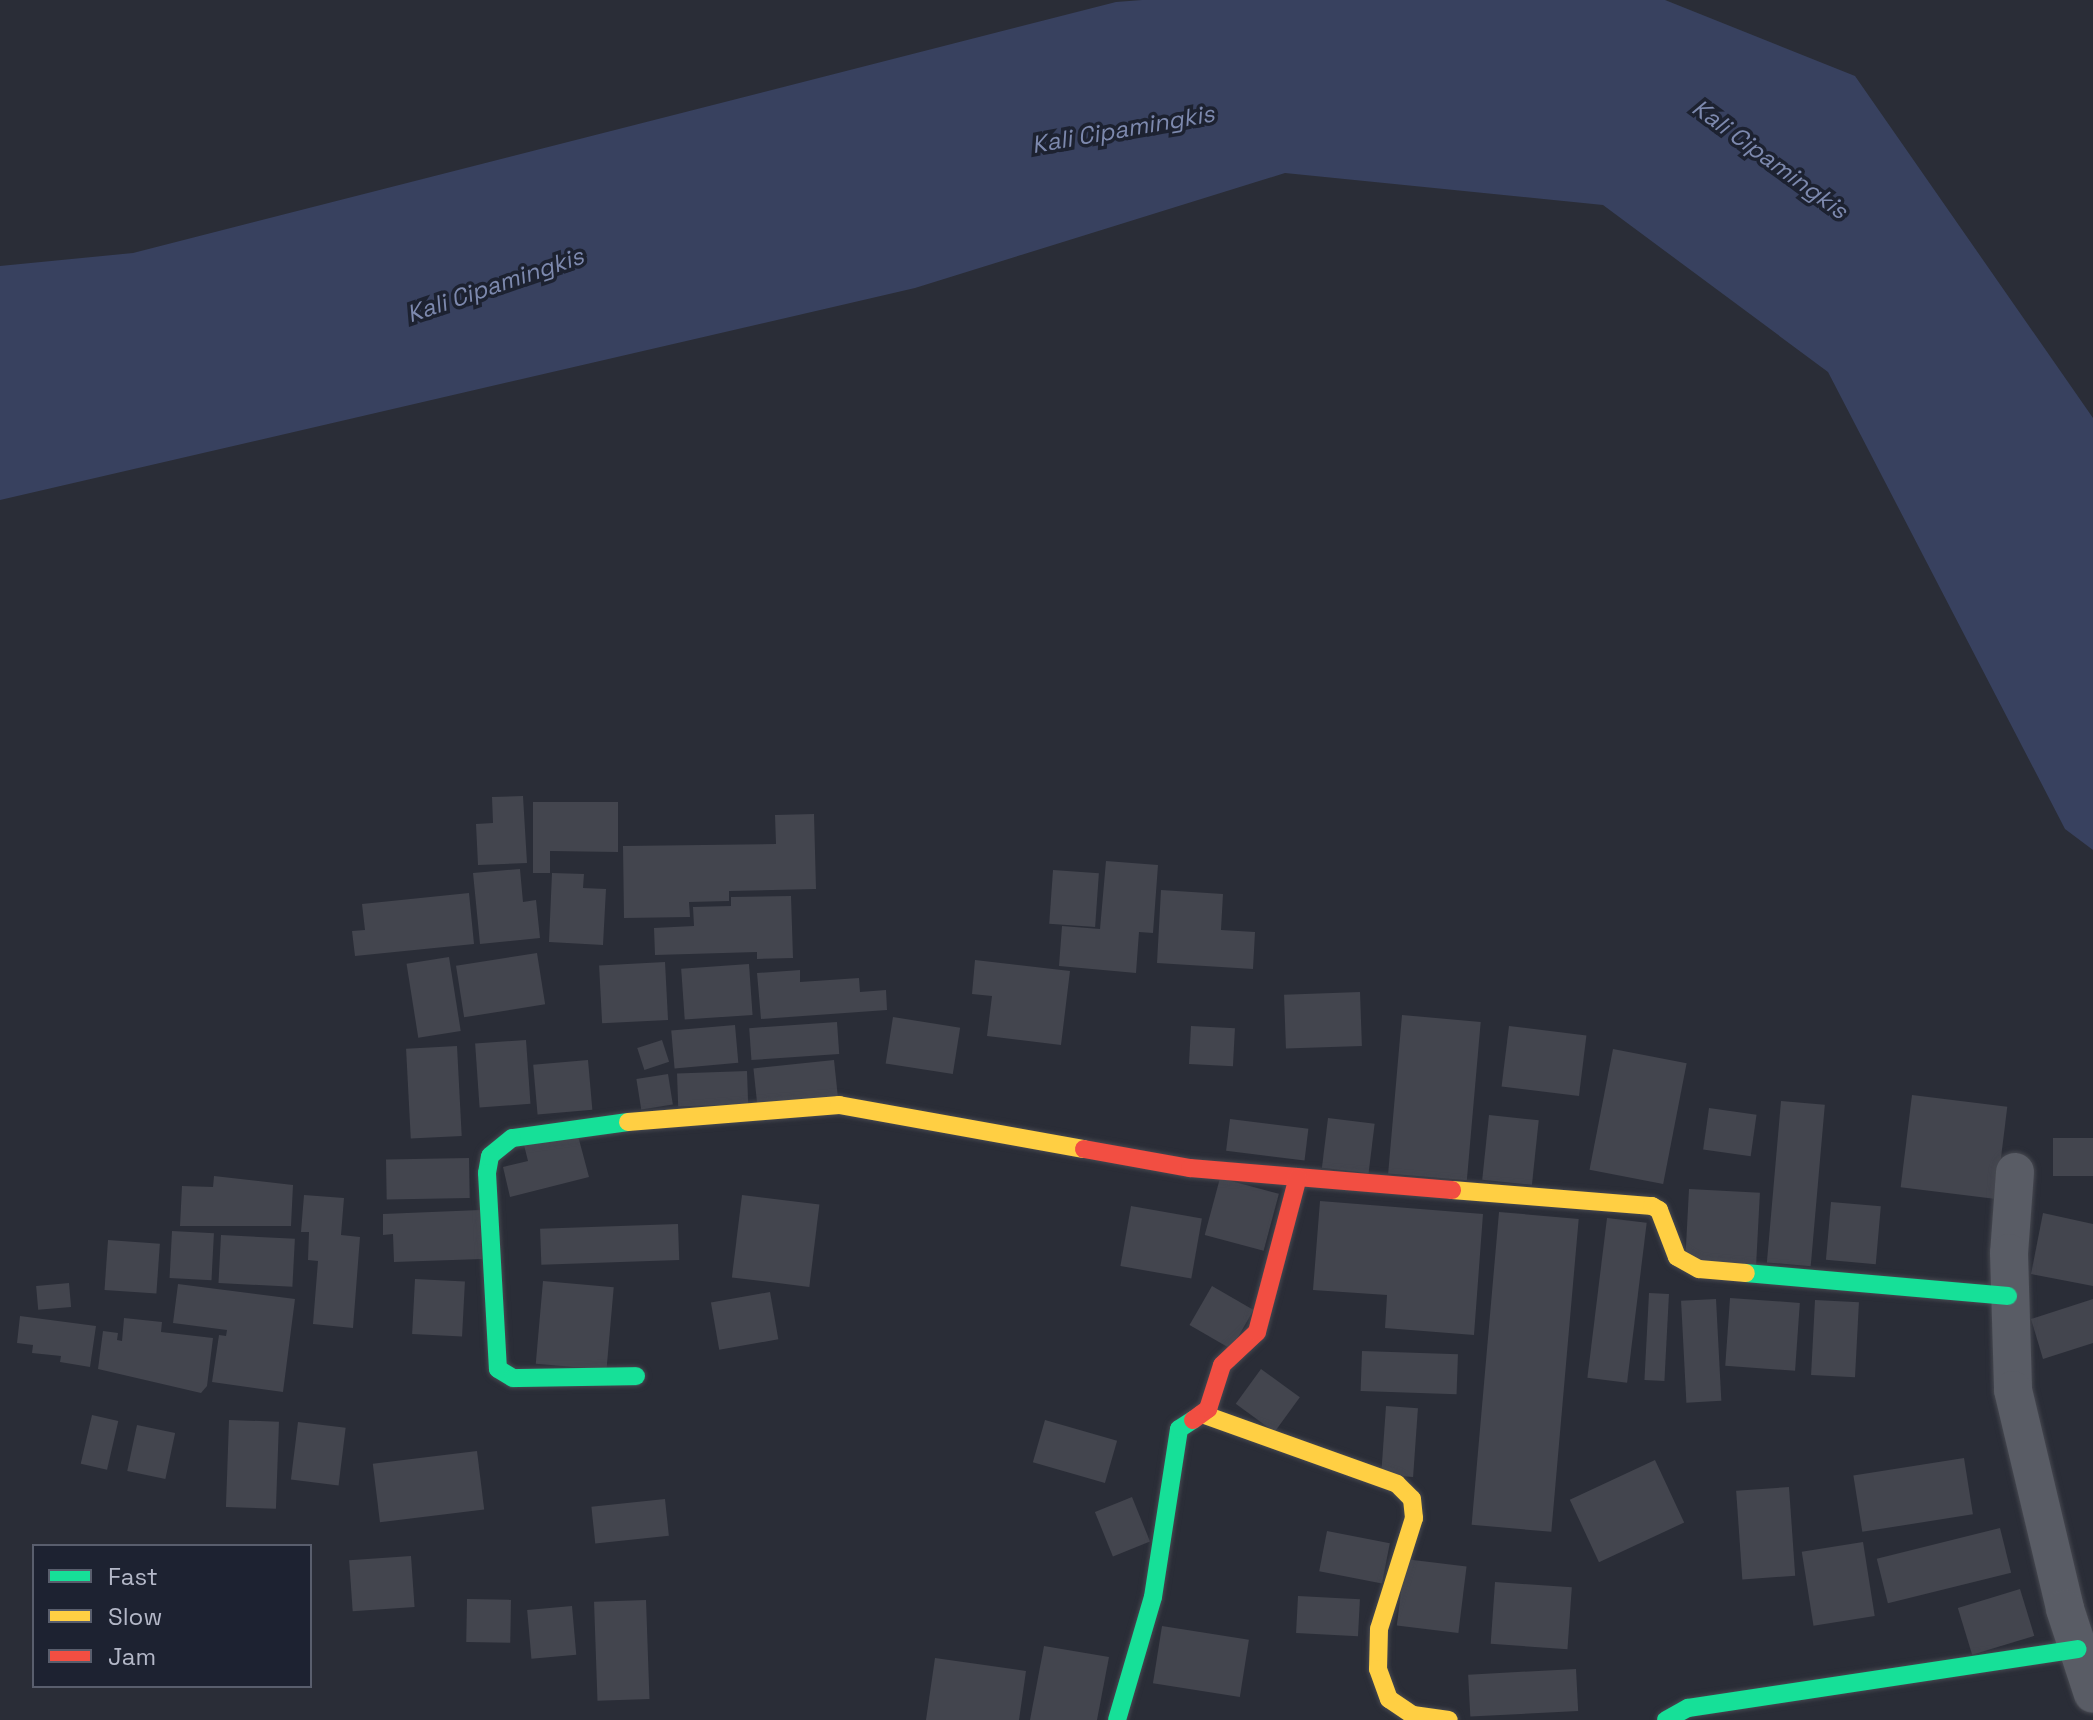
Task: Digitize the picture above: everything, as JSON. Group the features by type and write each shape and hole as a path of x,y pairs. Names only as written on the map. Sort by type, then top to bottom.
{"street":[{"path":"636,1376 513,1378 498,1369 487,1173 490,1156 512,1138 650,1119 839,1105 1190,1168 1652,1206 1659,1210 1677,1257 1699,1269 2008,1296"},
{"path":"2015,1172 2008,1296 2013,1390 2079,1605 2078,1649 2093,1694"},
{"path":"1117,1720 1153,1597 1179,1429 1211,1404 1222,1365 1257,1332 1298,1177"},
{"path":"1202,1414 1397,1484 1412,1499 1414,1518 1379,1629 1378,1669 1389,1699 1413,1715 1449,1720"},
{"path":"1666,1720 1688,1708 2078,1649"}],"water":[{"name":"Kali Cipamingkis","path":"1665,0 1855,76 2093,418 2093,850 2065,829 1828,372 1603,205 1285,173 915,288 0,500 0,266 133,253 1116,2"}],"building":[{"path":"523,796 527,863 478,865 476,824 493,823 492,797"},
{"path":"533,802 618,802 618,852 550,851 550,873 533,873"},
{"path":"814,814 816,889 729,891 729,901 689,902 690,917 624,918 623,846 776,844 775,815"},
{"path":"1106,861 1158,865 1153,933 1139,932 1136,973 1059,966 1062,926 1100,929"},
{"path":"520,869 523,902 536,900 540,938 480,944 473,873"},
{"path":"1053,870 1099,873 1095,927 1049,924"},
{"path":"552,873 584,874 583,888 606,889 603,945 549,942"},
{"path":"1161,890 1223,894 1221,930 1255,932 1253,969 1157,963"},
{"path":"469,893 474,944 355,956 352,931 365,930 362,904"},
{"path":"791,896 793,958 757,959 757,952 655,955 654,928 694,926 693,907 731,906 731,897"},
{"path":"537,953 545,1004 464,1017 456,966"},
{"path":"449,957 461,1031 418,1038 407,964"},
{"path":"975,960 1070,971 1061,1045 987,1036 992,996 972,994"},
{"path":"665,962 668,1020 602,1023 599,965"},
{"path":"749,964 753,1015 685,1020 681,969"},
{"path":"800,970 800,982 859,978 860,992 886,990 887,1010 761,1019 757,973"},
{"path":"1360,992 1362,1046 1286,1049 1284,995"},
{"path":"1402,1015 1481,1022 1467,1180 1388,1173"},
{"path":"893,1017 960,1028 953,1074 886,1063"},
{"path":"837,1022 839,1054 751,1060 749,1028"},
{"path":"735,1025 738,1063 675,1068 671,1031"},
{"path":"1191,1026 1235,1028 1233,1066 1189,1064"},
{"path":"1509,1026 1586,1036 1579,1096 1502,1087"},
{"path":"526,1040 530,1104 480,1107 475,1044"},
{"path":"662,1040 669,1062 644,1070 637,1048"},
{"path":"457,1046 462,1136 411,1139 406,1049"},
{"path":"1613,1049 1687,1063 1663,1184 1590,1170"},
{"path":"588,1060 592,1110 538,1115 533,1065"},
{"path":"834,1060 838,1097 757,1105 753,1068"},
{"path":"747,1071 748,1104 678,1106 677,1073"},
{"path":"668,1074 673,1105 641,1110 636,1079"},
{"path":"1912,1095 2007,1107 1996,1199 1901,1187"},
{"path":"1781,1101 1825,1105 1811,1266 1767,1262"},
{"path":"1709,1108 1757,1115 1751,1156 1703,1150"},
{"path":"1489,1115 1539,1120 1532,1185 1482,1180"},
{"path":"1328,1118 1375,1124 1369,1173 1322,1168"},
{"path":"1230,1119 1308,1129 1305,1160 1226,1151"},
{"path":"577,1132 589,1177 510,1197 503,1167 528,1161 524,1145"},
{"path":"2053,1138 2093,1138 2093,1176 2053,1176"},
{"path":"469,1158 470,1198 387,1199 386,1159"},
{"path":"214,1176 293,1185 291,1226 180,1226 182,1186 213,1187"},
{"path":"1220,1178 1279,1194 1264,1251 1205,1235"},
{"path":"1689,1189 1760,1193 1756,1265 1685,1261"},
{"path":"304,1195 344,1198 341,1235 360,1237 353,1328 313,1324 318,1261 308,1260 309,1232 301,1232"},
{"path":"742,1195 819,1205 809,1287 732,1277"},
{"path":"1320,1201 1483,1214 1474,1335 1385,1328 1387,1295 1313,1290"},
{"path":"1831,1202 1881,1206 1876,1264 1826,1260"},
{"path":"1131,1206 1202,1219 1191,1279 1120,1266"},
{"path":"480,1210 482,1259 394,1262 393,1234 383,1235 383,1214"},
{"path":"1499,1212 1579,1219 1551,1532 1472,1525"},
{"path":"2043,1213 2093,1224 2093,1286 2031,1274"},
{"path":"1607,1218 1647,1223 1627,1383 1587,1378"},
{"path":"678,1224 679,1260 541,1265 540,1229"},
{"path":"172,1231 214,1233 211,1280 170,1278"},
{"path":"221,1235 295,1239 292,1287 218,1283"},
{"path":"108,1240 160,1244 156,1294 105,1290"},
{"path":"415,1279 465,1282 462,1337 412,1334"},
{"path":"543,1281 614,1287 606,1370 536,1364"},
{"path":"69,1283 71,1307 38,1310 36,1286"},
{"path":"178,1284 295,1299 283,1392 212,1382 219,1335 226,1336 227,1330 173,1323"},
{"path":"1212,1286 1254,1310 1231,1349 1190,1325"},
{"path":"770,1292 778,1339 719,1350 711,1302"},
{"path":"1649,1293 1669,1294 1664,1381 1644,1380"},
{"path":"1730,1298 1800,1303 1795,1371 1725,1366"},
{"path":"1716,1299 1721,1401 1686,1403 1681,1301"},
{"path":"2093,1299 2093,1343 2043,1359 2031,1319"},
{"path":"1815,1300 1859,1302 1855,1377 1811,1375"},
{"path":"20,1316 96,1326 90,1367 60,1362 61,1356 32,1353 33,1345 17,1343"},
{"path":"124,1318 162,1322 161,1332 213,1338 207,1386 201,1393 98,1369 103,1331 118,1333 117,1340 122,1341"},
{"path":"1362,1351 1458,1354 1457,1394 1361,1391"},
{"path":"1261,1369 1300,1397 1275,1432 1236,1404"},
{"path":"1386,1406 1418,1408 1413,1477 1381,1475"},
{"path":"92,1415 118,1421 107,1470 81,1464"},
{"path":"229,1420 279,1422 276,1509 226,1507"},
{"path":"1045,1420 1117,1441 1105,1483 1033,1462"},
{"path":"298,1422 346,1428 339,1485 291,1480"},
{"path":"137,1425 175,1433 165,1479 127,1471"},
{"path":"477,1451 484,1510 380,1522 373,1464"},
{"path":"1964,1458 1973,1514 1862,1532 1853,1476"},
{"path":"1655,1460 1684,1523 1599,1562 1570,1500"},
{"path":"1789,1487 1795,1576 1742,1579 1736,1491"},
{"path":"1132,1497 1150,1542 1113,1556 1095,1512"},
{"path":"665,1499 669,1536 595,1544 591,1507"},
{"path":"2000,1528 2011,1573 1888,1603 1877,1559"},
{"path":"1327,1531 1390,1543 1382,1583 1319,1571"},
{"path":"1863,1542 1875,1616 1813,1626 1802,1552"},
{"path":"411,1556 415,1607 353,1611 349,1560"},
{"path":"1405,1559 1467,1567 1458,1633 1397,1626"},
{"path":"1495,1582 1572,1587 1567,1649 1491,1644"},
{"path":"2020,1589 2034,1636 1972,1655 1958,1608"},
{"path":"1298,1596 1360,1599 1358,1636 1296,1633"},
{"path":"467,1599 511,1600 510,1643 466,1642"},
{"path":"646,1600 649,1699 597,1701 594,1602"},
{"path":"572,1606 576,1655 531,1659 527,1610"},
{"path":"1162,1626 1249,1640 1240,1697 1153,1683"},
{"path":"1044,1646 1109,1657 1097,1720 1030,1720"},
{"path":"935,1658 1026,1671 1019,1720 926,1720"},
{"path":"1576,1669 1578,1711 1470,1717 1468,1675"}],"traffic: fast":[{"path":"628,1122 512,1138 490,1156 487,1173 498,1369 513,1378 636,1376"},
{"path":"1746,1273 2008,1296"},
{"path":"1117,1720 1153,1597 1179,1429 1193,1420"},
{"path":"1666,1720 1688,1708 2078,1649"}],"traffic: slow":[{"path":"628,1122 839,1105 1084,1149"},
{"path":"1452,1190 1652,1206 1659,1210 1677,1257 1699,1269 1746,1273"},
{"path":"1202,1414 1397,1484 1412,1499 1414,1518 1379,1629 1378,1669 1389,1699 1413,1715 1449,1720"}],"traffic: jam":[{"path":"1084,1149 1190,1168 1452,1190"},
{"path":"1193,1420 1208,1409 1222,1365 1257,1332 1298,1177"}]}
